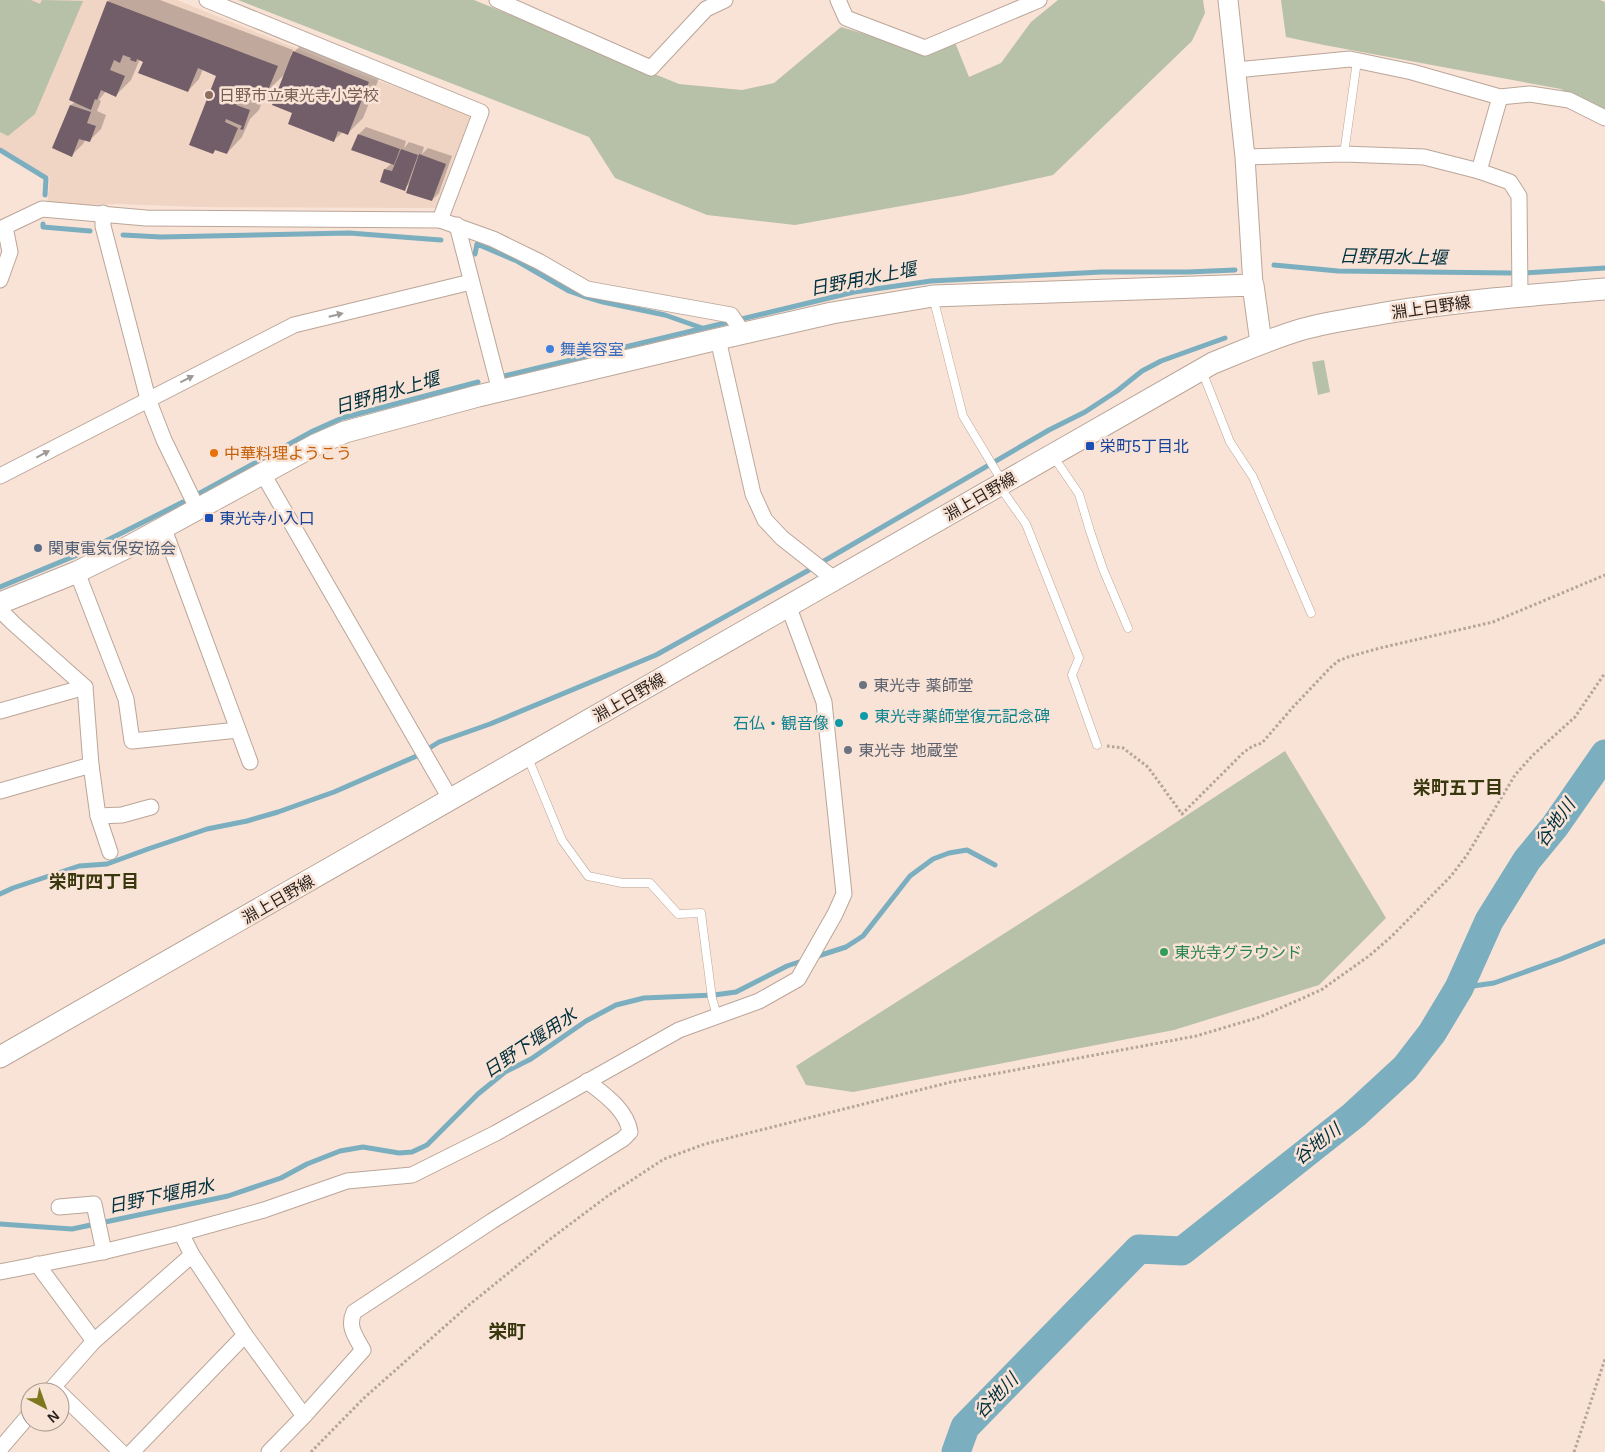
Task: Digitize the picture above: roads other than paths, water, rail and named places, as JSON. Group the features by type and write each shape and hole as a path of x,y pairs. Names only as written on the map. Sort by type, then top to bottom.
{"main road":[{"path":"0,603 77,572 164,529 315,445 345,432 500,390 832,313 933,296 1253,285 1261,343"},
{"name":"淵上日野線","path":"0,1057 1213,363 1261,343 1303,329 1361,317 1430,305 1520,295 1605,289"}],"street":[{"path":"207,0 481,112 440,220"},
{"path":"497,0 518,4 651,68 706,9 725,0"},
{"path":"838,0 846,18 925,48 1039,0"},
{"path":"1228,0 1245,157 1253,285"},
{"path":"1236,70 1350,59 1412,72 1500,97 1530,94 1569,100 1605,118"},
{"path":"1479,171 1500,97"},
{"path":"1245,157 1344,154 1424,157 1479,171 1510,182 1519,196 1520,295"},
{"path":"0,280 10,252 2,228 42,209 146,218 440,220 493,239 540,262 587,289 731,315 743,333"},
{"path":"103,213 103,226 148,399 164,440 198,510"},
{"path":"457,225 500,390"},
{"path":"0,476 294,324 471,282"},
{"path":"718,339 753,494 761,512 782,538 834,579"},
{"path":"263,474 451,800"},
{"path":"164,529 250,762"},
{"path":"77,572 126,699 132,741 238,730"},
{"path":"0,1272 104,1252 181,1233 264,1210 347,1181 412,1175 496,1133 715,1009 759,1001 798,979 835,914 844,894 824,702 788,605"},
{"path":"0,610 85,687 91,765 98,816 110,852"},
{"path":"0,711 85,687"},
{"path":"0,791 91,765"},
{"path":"98,816 122,815 151,806"},
{"path":"269,1452 363,1350 351,1326 354,1312 492,1221 623,1140 630,1132 625,1117 607,1097 587,1081"},
{"path":"59,1207 94,1204 104,1252"},
{"path":"181,1233 192,1255 245,1335 304,1416"},
{"path":"62,1382 94,1341 192,1255"},
{"path":"37,1264 94,1341"},
{"path":"132,1452 245,1335"},
{"path":"70,1405 121,1452"},
{"path":"0,1449 20,1426"}],"lane":[{"path":"1344,154 1357,61"},
{"path":"933,296 963,416 1026,524 1079,658 1072,675 1097,745"},
{"path":"1202,370 1230,442 1253,477 1311,613"},
{"path":"1052,455 1079,494 1103,569 1128,628"},
{"path":"528,756 562,840 588,876 622,883 650,883 678,914 701,912 710,986 715,1009"}],"waterway":[{"path":"0,150 46,178 45,195"},
{"path":"43,224 43,227 90,231"},
{"path":"123,235 161,237 349,233 441,240"},
{"path":"475,254 477,244 517,261 569,291 603,302 665,315 702,328"},
{"name":"日野用水上堰","path":"1274,265 1338,271 1511,273"},
{"name":"日野用水上堰","path":"1524,273 1605,268"},
{"name":"日野用水上堰","path":"504,376 854,292 931,281 1101,272 1235,270"},
{"path":"824,561 1049,430 1085,412 1117,391 1142,371 1161,361 1225,338"},
{"name":"日野用水上堰","path":"200,493 313,431 342,418 478,382"},
{"name":"日野用水上堰","path":"0,587 82,553 183,502"},
{"path":"431,747 439,742 490,724 656,655 809,570"},
{"name":"谷地川","path":"956,1452 965,1427 1139,1249 1182,1251 1354,1115 1405,1068 1432,1033 1459,988 1489,921 1527,860 1555,826 1605,754"},
{"path":"0,894 79,866 107,864 207,829 247,821 278,812 334,792 419,755"},
{"name":"日野下堰用水","path":"815,957 846,947 863,936 910,876 933,859 949,853 967,850 995,865"},
{"path":"1459,988 1494,983 1605,941"},
{"name":"日野下堰用水","path":"0,1224 72,1229 228,1196 281,1178 307,1164 340,1151 363,1147 399,1153 412,1152 427,1145 478,1094 505,1072 531,1059 586,1021 616,1005 644,998 714,995 736,992 787,966 805,960"}],"place":[{"name":"日野市立東光寺小学校","path":"209,95"},
{"name":"舞美容室","path":"550,349"},
{"name":"栄町5丁目北","path":"1090,446"},
{"name":"中華料理ようこう","path":"214,453"},
{"name":"東光寺小入口","path":"209,518"},
{"name":"関東電気保安協会","path":"38,548"},
{"name":"東光寺 薬師堂","path":"863,685"},
{"name":"東光寺薬師堂復元記念碑","path":"864,716"},
{"name":"石仏・観音像","path":"839,723"},
{"name":"東光寺 地蔵堂","path":"848,750"},
{"name":"東光寺グラウンド","path":"1164,952"}],"district":[{"name":"栄町五丁目","path":"1458,788"},
{"name":"栄町四丁目","path":"94,882"},
{"name":"栄町","path":"507,1331"}]}
